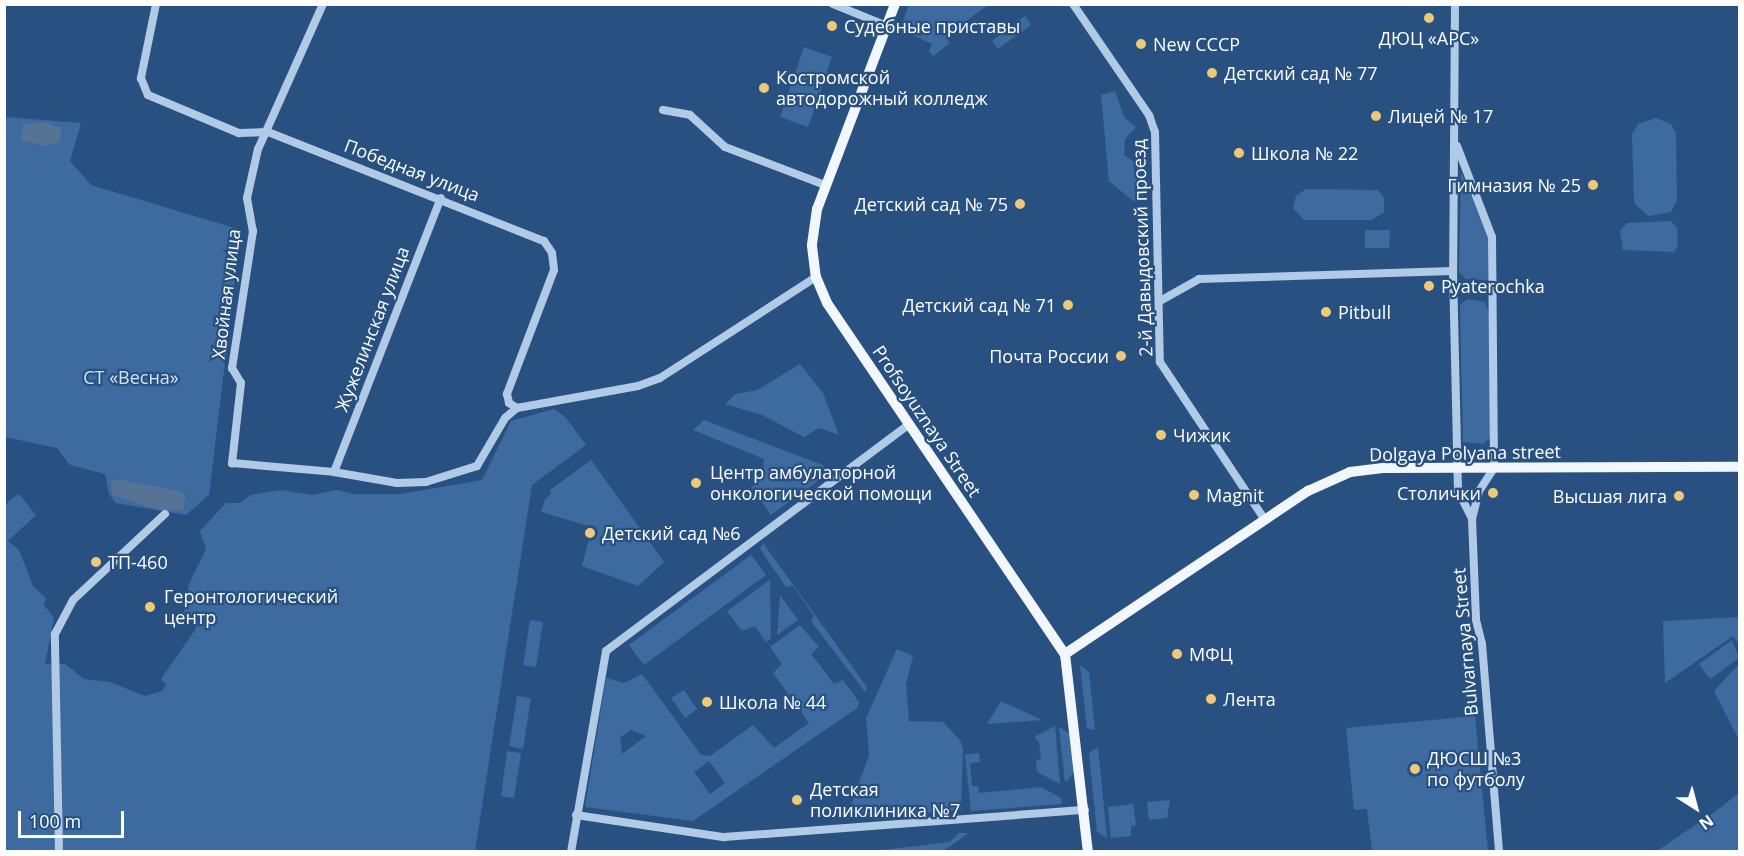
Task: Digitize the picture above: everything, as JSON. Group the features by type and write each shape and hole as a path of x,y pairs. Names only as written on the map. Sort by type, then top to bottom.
{"main road":[{"name":"Profsoyuznaya Street","path":"895,4 825,185 814,227 816,277 827,303 1065,654 1085,810 1088,852"},
{"name":"Dolgaya Polyana street","path":"1065,654 1308,491 1350,472 1494,468 1740,467"}],"street":[{"path":"156,4 141,78 148,95 239,132 268,132"},
{"name":"Хвойная улица","path":"323,4 268,132 258,148 247,198 253,231 232,368 240,383 232,463 334,472"},
{"path":"832,4 887,26"},
{"name":"2-й Давыдовский проезд","path":"1073,4 1153,124 1160,301 1157,340 1160,362 1265,520"},
{"name":"Bulvarnaya Street","path":"1455,4 1457,146 1453,272 1458,491 1472,519 1476,620 1482,644 1499,852"},
{"path":"663,110 690,115 725,147 825,185"},
{"name":"Победная улица","path":"268,132 441,198 544,241 552,253 554,270 507,394 509,403 517,408"},
{"name":"Bulvarnaya Street","path":"1457,146 1492,237 1494,468"},
{"name":"Жужелинская улица","path":"334,472 441,198"},
{"path":"1160,301 1199,279 1453,272"},
{"path":"334,472 413,483 471,469 487,452 508,413 517,408 638,386 660,378 816,277"},
{"path":"571,852 606,651 909,424"},
{"path":"1472,519 1479,491 1494,468"},
{"path":"59,852 55,634 73,600 165,514"},
{"path":"576,815 724,837 1085,810"}],"green space":[{"path":"909,4 988,5 946,36 950,43 933,56 929,51 932,44 900,29"},
{"path":"1025,16 1031,25 998,49 992,41"},
{"path":"804,47 832,57 808,127 780,117"},
{"path":"1115,91 1124,117 1136,127 1125,139 1124,155 1133,161 1135,178 1144,184 1144,202 1133,201 1109,181 1101,95"},
{"name":"СТ «Весна»","path":"5,117 81,123 70,161 91,185 241,230 209,495 186,515 115,503 109,494 105,474 70,465 57,448 5,437"},
{"path":"1656,118 1671,124 1676,133 1677,201 1671,212 1648,216 1634,203 1632,134 1638,124"},
{"path":"1461,172 1488,232 1488,280 1466,279 1459,272"},
{"path":"1306,189 1378,190 1384,198 1384,212 1372,220 1304,220 1293,208 1296,196"},
{"path":"1671,221 1677,228 1678,245 1674,252 1623,250 1620,231 1627,223"},
{"path":"1365,230 1390,230 1389,248 1365,248"},
{"path":"1467,299 1485,302 1490,315 1490,438 1483,444 1463,442 1460,305"},
{"path":"800,364 823,393 839,435 819,428 804,437 762,415 725,404 736,394 757,390"},
{"path":"554,409 566,418 586,445 532,485 475,851 5,851 4,508 9,501 19,494 36,515 8,541 19,550 33,586 46,598 44,605 54,618 45,664 65,664 84,679 110,682 145,696 162,691 166,685 161,679 195,630 199,619 183,616 189,584 206,549 200,531 226,503 240,503 251,495 282,490 312,495 337,490 353,494 401,494 482,480 511,421"},
{"path":"704,420 823,465 829,473 771,515 751,487 763,478 764,459 693,430"},
{"path":"591,460 664,562 638,586 582,566 592,527 541,512 545,499 551,494 550,490"},
{"path":"763,543 867,687 865,692 811,621 814,616 793,586 786,587 760,549"},
{"path":"751,555 766,575 644,665 629,645"},
{"path":"770,580 771,638 766,642 755,626 742,631 727,611"},
{"path":"780,595 798,620 777,635"},
{"path":"1739,617 1739,644 1733,636 1665,683 1663,621"},
{"path":"530,620 543,622 536,667 523,665"},
{"path":"800,625 819,647 811,654 834,684 843,680 859,702 857,708 693,821 585,807 606,678 624,683 642,674 701,755 710,756 753,725 774,748 809,723 773,673 782,664 770,647","holes":["631,730 646,736 622,754 620,738","709,761 725,783 710,794 694,772"]},
{"path":"1732,640 1739,658 1710,679 1699,664"},
{"path":"897,649 913,656 906,683 909,721 943,722 960,740 963,749 961,810 846,819 869,755 866,718"},
{"path":"1739,664 1739,740 1714,691"},
{"path":"1080,665 1089,672 1095,730 1087,728"},
{"path":"684,690 697,709 685,718 671,698"},
{"path":"517,696 531,698 523,749 509,746"},
{"path":"1001,701 1042,720 987,724"},
{"name":"ДЮСШ №3 по футболу","path":"1475,716 1488,851 1372,851 1367,809 1354,810 1346,728"},
{"path":"1055,726 1060,784 1037,772 1036,760 1041,759 1039,742 1034,737"},
{"path":"1059,727 1071,734 1074,773 1065,782"},
{"path":"1098,747 1107,838 1097,832 1089,753"},
{"path":"507,751 521,753 514,798 501,796"},
{"path":"979,753 980,762 970,763 972,786 978,786 979,793 1041,787 1061,798 1062,804 971,811 965,755"},
{"path":"1739,793 1739,851 1657,851 1716,811"},
{"path":"1170,800 1167,818 1149,820 1147,802"},
{"path":"1133,804 1136,825 1131,826 1131,836 1111,838 1108,807"},
{"path":"959,833 969,833 943,851 873,851 950,842"}],"shaded area":[{"path":"44,122 61,128 60,142 43,146 21,140 23,124"},
{"path":"117,479 179,491 186,495 183,510 159,510 112,495 111,482"}],"place":[{"name":"ДЮЦ «АРС»","path":"1429,18"},
{"name":"Судебные приставы","path":"832,26"},
{"name":"New СССР","path":"1141,44"},
{"name":"Детский сад № 77","path":"1212,73"},
{"name":"Костромской автодорожный колледж","path":"764,88"},
{"name":"Лицей № 17","path":"1376,116"},
{"name":"Школа № 22","path":"1239,153"},
{"name":"Гимназия № 25","path":"1593,185"},
{"name":"Детский сад № 75","path":"1020,204"},
{"name":"Pyaterochka","path":"1429,286"},
{"name":"Детский сад № 71","path":"1068,305"},
{"name":"Pitbull","path":"1326,312"},
{"name":"Почта России","path":"1121,356"},
{"name":"Чижик","path":"1161,435"},
{"name":"Центр амбулаторной онкологической помощи","path":"696,483"},
{"name":"Столички","path":"1493,493"},
{"name":"Magnit","path":"1194,495"},
{"name":"Высшая лига","path":"1679,496"},
{"name":"Детский сад №6","path":"590,533"},
{"name":"ТП-460","path":"96,562"},
{"name":"Геронтологический центр","path":"150,607"},
{"name":"МФЦ","path":"1177,654"},
{"name":"Лента","path":"1211,699"},
{"name":"Школа № 44","path":"707,702"},
{"name":"ДЮСШ №3 по футболу","path":"1415,769"},
{"name":"Детская поликлиника №7","path":"797,800"}]}
